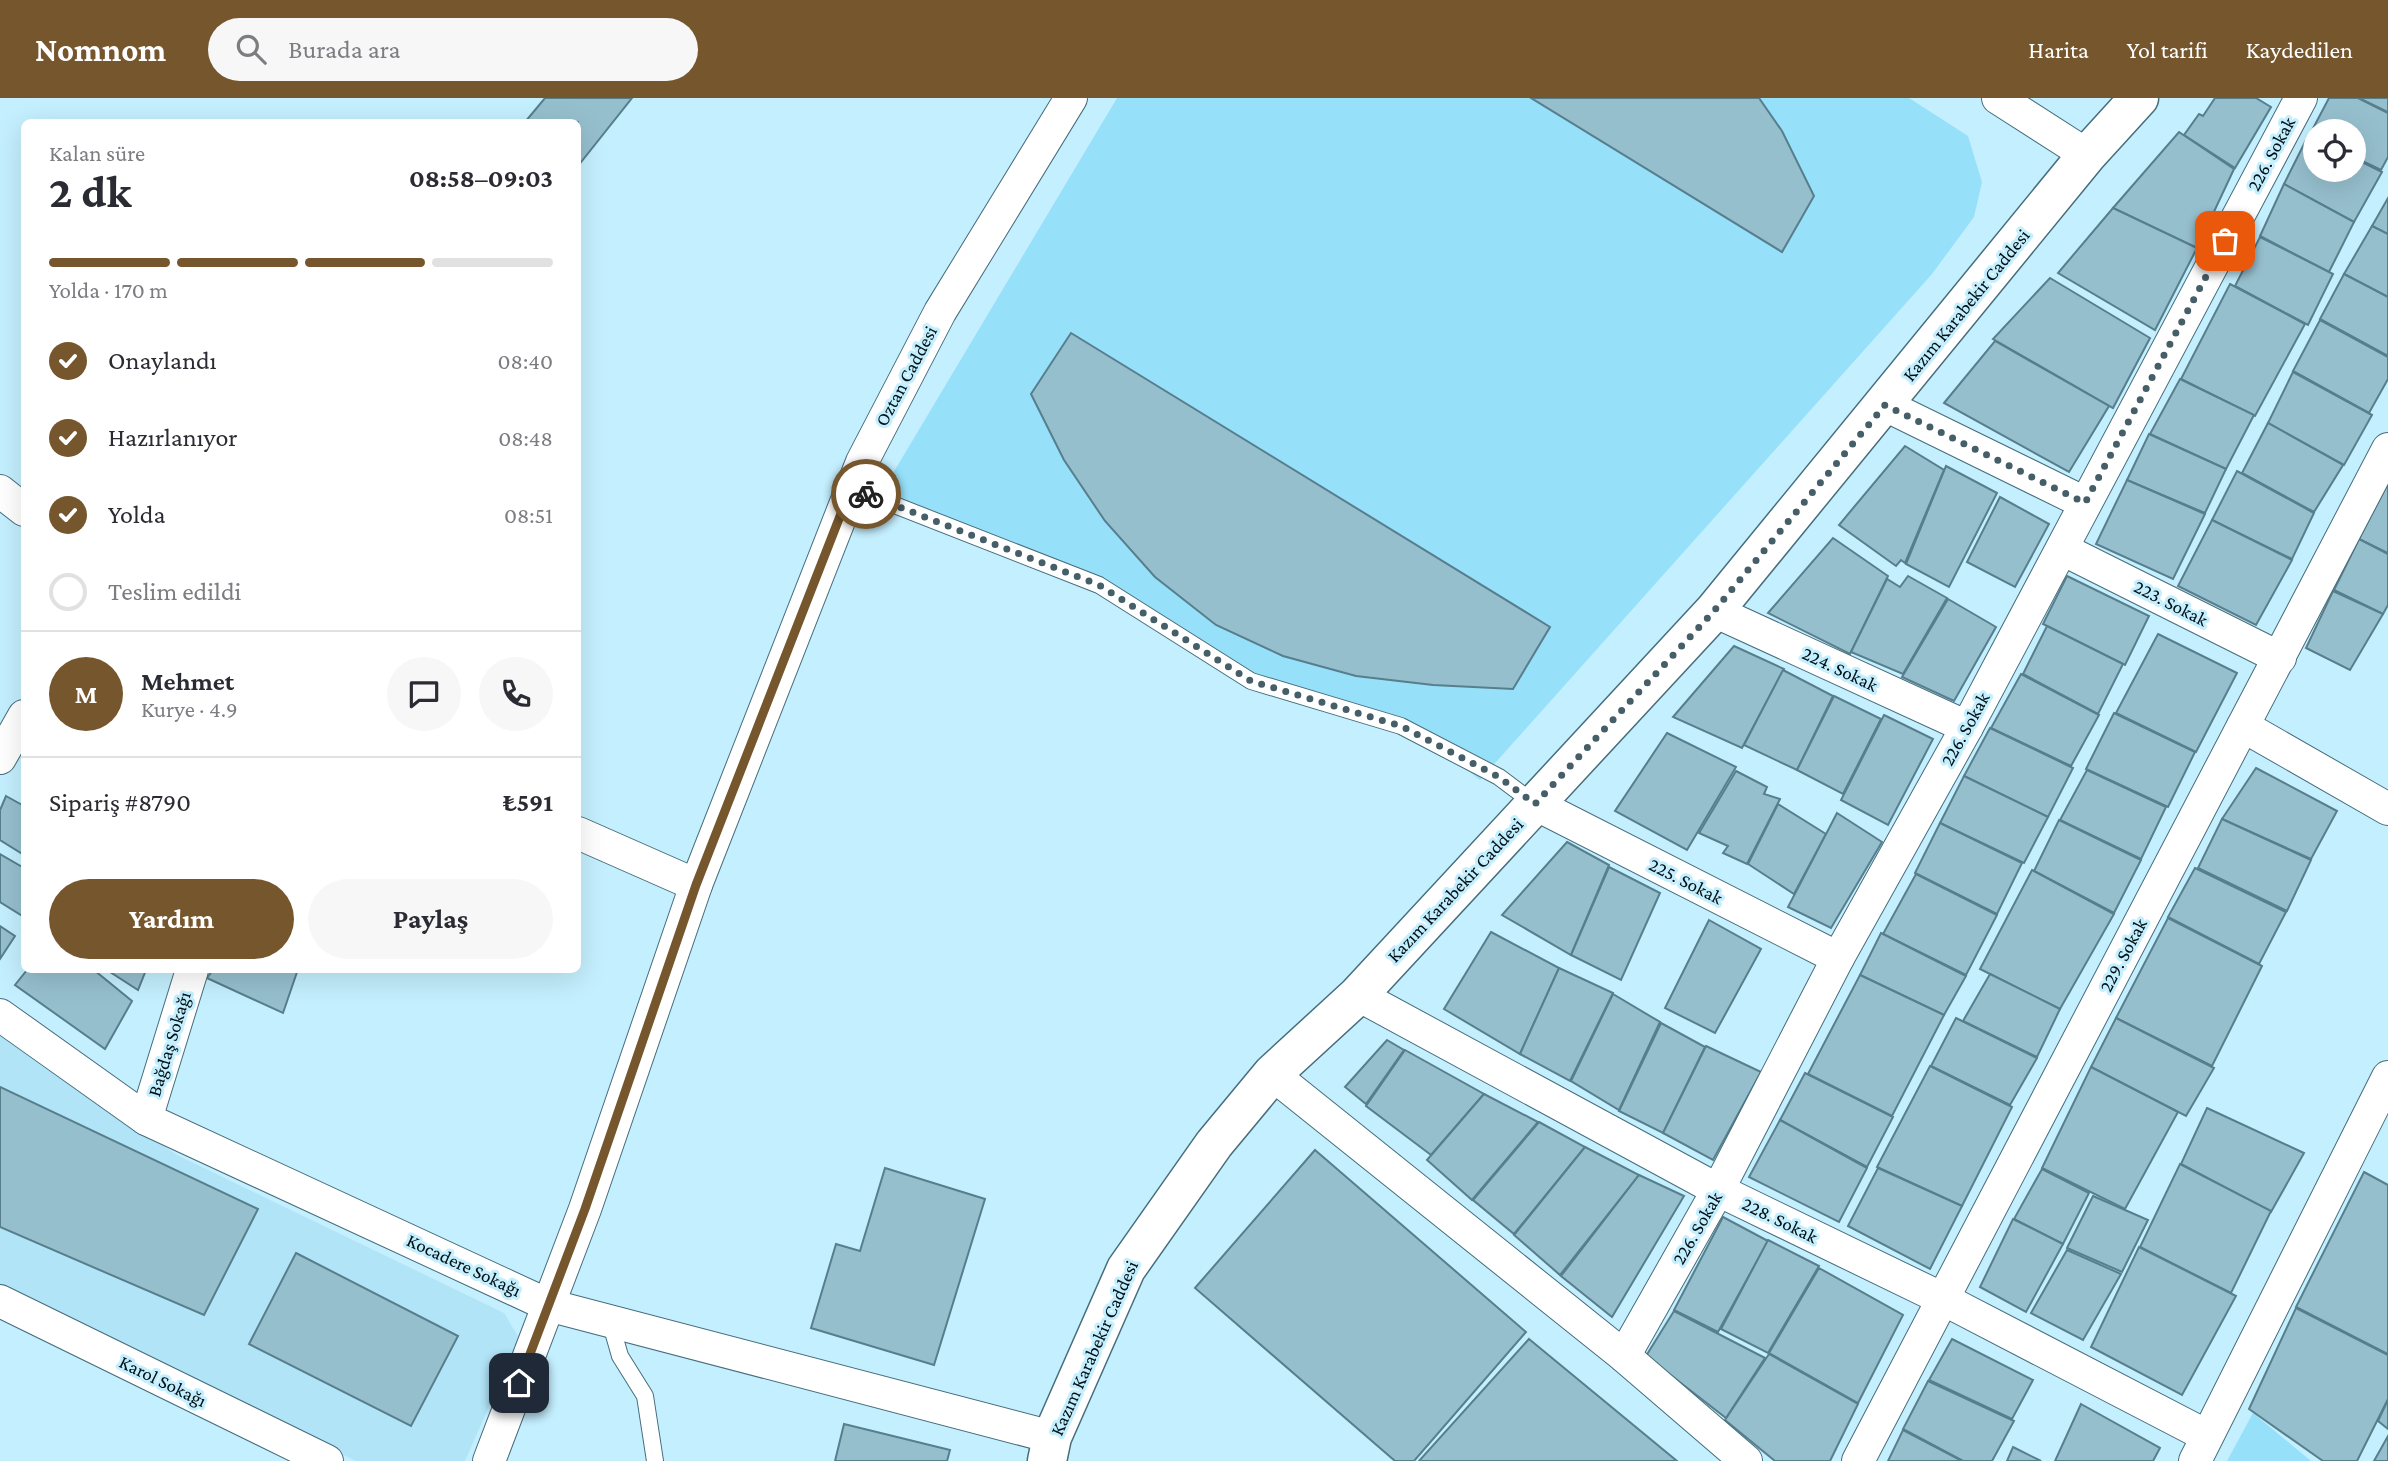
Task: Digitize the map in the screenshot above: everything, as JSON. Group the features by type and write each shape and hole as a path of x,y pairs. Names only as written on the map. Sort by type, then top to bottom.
{"main road":[{"name":"Kazım Karabekir Caddesi","path":"1050,1449 1126,1269 1214,1144 1272,1074 1358,995 1714,611 2087,155 2139,98"}],"street":[{"name":"Oztan Caddesi","path":"489,1461 585,1209 696,885 862,462 940,312 1071,98"},
{"path":"1998,98 2087,155"},
{"name":"226. Sokak","path":"1624,1356 1718,1190 1838,958 1967,727 2301,98"},
{"path":"1885,405 2085,503"},
{"name":"229. Sokak","path":"1858,1461 2388,449"},
{"path":"0,491 21,508"},
{"name":"223. Sokak","path":"2062,549 2280,658"},
{"name":"224. Sokak","path":"1714,611 1967,727"},
{"path":"0,758 21,721"},
{"path":"2243,726 2388,809"},
{"name":"225. Sokak","path":"1535,804 1838,958"},
{"path":"581,834 696,885"},
{"name":"Bağdaş Sokağı","path":"146,1119 191,973"},
{"name":"228. Sokak","path":"1358,995 1718,1190 1943,1299 2201,1448"},
{"name":"Kocadere Sokağı","path":"0,1015 146,1119 548,1305 1050,1449"},
{"path":"1272,1074 1624,1356 1746,1461"},
{"path":"2201,1448 2388,1077"},
{"name":"Karol Sokağı","path":"0,1301 327,1461"}],"lane":[{"path":"851,488 1099,585 1251,681 1401,726 1499,777 1535,804"},
{"path":"610,1321 620,1356 645,1396 655,1461"}],"shaded area":[{"path":"1117,98 1909,98 1968,136 1982,182 1974,217 1932,274 1480,780 1405,721 1251,679 1101,583 877,500"},
{"path":"0,1035 177,1155 504,1313 519,1338 465,1461 356,1461 0,1288"},
{"path":"2253,1413 2311,1461 2227,1461"}],"building":[{"path":"545,98 632,98 581,162 581,119 528,119"},
{"path":"1531,98 1759,98 1782,131 1814,196 1782,252"},
{"path":"2215,98 2256,98 2271,107 2235,168 2184,135 2199,114 2203,116"},
{"path":"2329,98 2358,98 2388,113 2388,157 2381,170 2366,163 2366,119 2318,119"},
{"path":"2359,98 2388,98 2388,112"},
{"path":"2179,132 2234,169 2197,248 2113,208"},
{"path":"2303,146 2303,182 2366,182 2366,164 2382,172 2354,222 2284,184"},
{"path":"2284,184 2354,222 2329,272 2260,236"},
{"path":"2388,198 2388,234 2372,226"},
{"path":"2113,208 2197,248 2155,330 2058,273"},
{"path":"2372,226 2388,234 2388,297 2344,274"},
{"path":"2260,237 2333,274 2308,325 2235,286"},
{"path":"2344,274 2388,297 2388,356 2320,319"},
{"path":"2050,278 2150,338 2113,408 1993,339"},
{"path":"2230,284 2305,324 2255,416 2181,379"},
{"path":"2320,320 2388,357 2388,379 2369,413 2293,371"},
{"path":"1071,333 1550,627 1513,689 1433,685 1356,676 1283,656 1216,625 1155,577 1105,521 1064,460 1031,394"},
{"path":"1995,341 2109,406 2069,472 1944,403"},
{"path":"2293,372 2372,415 2344,465 2268,423"},
{"path":"2180,379 2254,415 2226,469 2150,434"},
{"path":"2268,423 2343,465 2314,512 2242,473"},
{"path":"2149,434 2226,469 2205,513 2127,480"},
{"path":"1905,446 1944,470 1905,563 1901,560 1896,566 1839,525"},
{"path":"1946,466 1997,493 1949,587 1906,564"},
{"path":"2237,471 2314,513 2292,559 2212,520"},
{"path":"2127,480 2205,514 2173,579 2096,544"},
{"path":"2388,483 2388,553 2359,539"},
{"path":"2000,497 2049,524 2015,587 1967,562"},
{"path":"2212,520 2292,560 2256,625 2178,586"},
{"path":"1833,538 1888,576 1850,654 1768,613"},
{"path":"2359,539 2388,554 2388,605 2383,614 2334,590"},
{"path":"1908,576 1947,598 1903,674 1851,652 1887,579 1900,587"},
{"path":"2067,576 2149,616 2125,665 2043,624"},
{"path":"2333,591 2383,614 2350,670 2306,648"},
{"path":"1948,599 1996,627 1954,701 1902,677"},
{"path":"2047,626 2123,664 2098,714 2023,674"},
{"path":"2158,634 2237,673 2196,752 2116,713"},
{"path":"1734,646 1784,669 1742,748 1673,717"},
{"path":"1783,670 1833,696 1797,770 1744,745"},
{"path":"2021,674 2099,715 2071,766 1991,728"},
{"path":"1834,696 1881,719 1843,794 1797,770"},
{"path":"2114,713 2195,752 2168,807 2086,769"},
{"path":"1884,715 1933,739 1888,825 1841,800"},
{"path":"1990,728 2073,768 2048,817 1964,776"},
{"path":"1667,733 1736,767 1687,850 1615,811"},
{"path":"2256,768 2337,811 2311,859 2222,819"},
{"path":"2087,770 2166,807 2141,859 2060,820"},
{"path":"1736,771 1767,787 1764,794 1780,799 1747,864 1723,853 1728,846 1699,833"},
{"path":"1964,776 2048,817 2024,863 1940,823"},
{"path":"6,796 21,804 21,853 0,840 0,810"},
{"path":"1778,804 1826,834 1794,894 1748,864"},
{"path":"1837,813 1882,842 1831,928 1788,907"},
{"path":"2222,819 2311,860 2287,911 2198,868"},
{"path":"2059,820 2141,860 2114,913 2034,871"},
{"path":"1940,823 2022,863 1997,914 1915,873"},
{"path":"1567,842 1609,865 1571,955 1502,915"},
{"path":"0,854 21,866 21,915 0,902"},
{"path":"1609,867 1660,893 1621,980 1571,955"},
{"path":"2195,868 2286,912 2259,964 2168,917"},
{"path":"2032,870 2114,914 2060,1009 1980,969"},
{"path":"1916,874 1997,915 1966,975 1883,934"},
{"path":"2168,918 2262,966 2212,1066 2116,1018"},
{"path":"1709,920 1761,949 1715,1033 1665,1008"},
{"path":"0,926 15,936 0,959"},
{"path":"1491,932 1559,968 1520,1054 1444,1009"},
{"path":"1881,933 1966,976 1944,1015 1860,975"},
{"path":"1559,968 1613,993 1570,1081 1520,1054"},
{"path":"25,973 98,973 132,1001 105,1049 15,985"},
{"path":"112,973 145,973 138,990"},
{"path":"211,973 297,973 283,1013 207,978"},
{"path":"1990,974 2060,1009 2037,1057 1963,1021"},
{"path":"1860,975 1944,1015 1892,1116 1808,1074"},
{"path":"1613,994 1660,1022 1619,1110 1571,1081"},
{"path":"1956,1018 2037,1058 2010,1105 1931,1066"},
{"path":"2116,1018 2214,1068 2186,1116 2091,1067"},
{"path":"1661,1023 1705,1047 1663,1133 1619,1111"},
{"path":"1387,1040 1404,1050 1366,1104 1345,1087"},
{"path":"1706,1046 1761,1072 1713,1160 1663,1133"},
{"path":"1405,1050 1484,1094 1431,1155 1366,1106"},
{"path":"1930,1066 2012,1107 1962,1206 1877,1167"},
{"path":"2091,1067 2178,1112 2125,1209 2042,1168"},
{"path":"1805,1073 1893,1117 1867,1167 1780,1120"},
{"path":"0,1087 258,1209 204,1315 0,1227"},
{"path":"1484,1094 1538,1122 1472,1200 1427,1160"},
{"path":"2207,1108 2304,1153 2271,1212 2181,1164"},
{"path":"1780,1120 1867,1168 1839,1222 1749,1177"},
{"path":"1539,1122 1585,1147 1514,1234 1473,1200"},
{"path":"1585,1147 1639,1175 1560,1275 1514,1235"},
{"path":"1315,1150 1526,1332 1414,1461 1395,1461 1195,1288"},
{"path":"2180,1164 2271,1211 2231,1293 2140,1247"},
{"path":"885,1168 985,1199 934,1365 811,1328 836,1244 860,1251"},
{"path":"1878,1168 1962,1206 1930,1269 1848,1226"},
{"path":"2042,1169 2089,1193 2063,1244 2014,1219"},
{"path":"2364,1172 2388,1185 2388,1354 2296,1307"},
{"path":"1639,1175 1684,1196 1612,1317 1561,1276"},
{"path":"2093,1196 2148,1220 2122,1272 2067,1248"},
{"path":"1723,1217 1768,1241 1718,1332 1674,1310"},
{"path":"2013,1219 2063,1244 2026,1312 1980,1287"},
{"path":"1768,1240 1819,1266 1768,1353 1721,1329"},
{"path":"2139,1247 2236,1296 2182,1395 2091,1347"},
{"path":"2067,1250 2121,1274 2083,1340 2031,1313"},
{"path":"296,1253 458,1336 411,1426 249,1344"},
{"path":"1819,1268 1903,1315 1858,1403 1769,1353"},
{"path":"2296,1308 2388,1355 2388,1399 2357,1461 2323,1461 2249,1409"},
{"path":"1674,1311 1765,1358 1726,1418 1646,1356"},
{"path":"1529,1339 1677,1461 1419,1461"},
{"path":"1952,1339 2033,1380 2012,1419 1929,1380"},
{"path":"1769,1354 1858,1404 1830,1461 1775,1461 1725,1420"},
{"path":"1928,1381 2014,1421 1992,1461 1963,1461 1903,1429"},
{"path":"2388,1400 2388,1429 2378,1421"},
{"path":"2081,1404 2160,1448 2153,1461 2055,1461"},
{"path":"844,1424 950,1450 947,1461 835,1461"},
{"path":"1903,1430 1962,1461 1888,1461"},
{"path":"2388,1436 2388,1461 2374,1461"},
{"path":"2013,1447 2041,1461 2007,1461"}],"way so far":[{"path":"866,494 1099,585 1251,681 1401,726 1499,777 1535,804 1714,611 1885,405 2085,503 2225,241"}],"route":[{"path":"519,1383 585,1209 696,885 776,677 851,488 866,494"}]}
